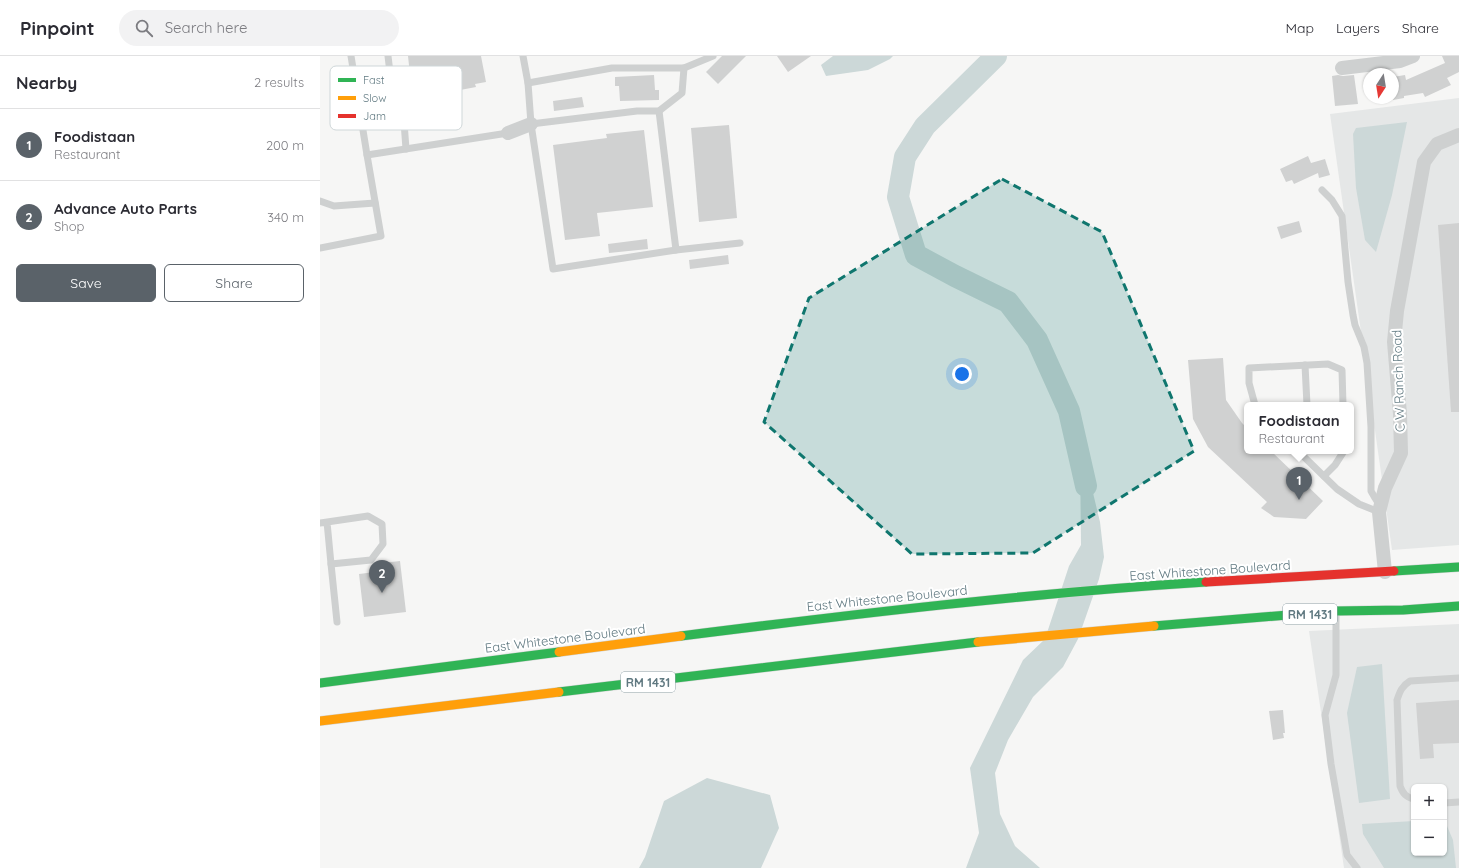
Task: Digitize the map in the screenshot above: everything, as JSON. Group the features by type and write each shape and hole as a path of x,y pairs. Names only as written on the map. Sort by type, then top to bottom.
{"main road":[{"name":"East Whitestone Boulevard","path":"320,683 832,617 998,599 1194,583 1459,567"},
{"name":"RM 1431","path":"320,721 975,642 1336,611 1403,610 1459,606"}],"street":[{"path":"1342,68 1400,61 1413,56"},
{"path":"508,133 531,124"},
{"name":"C W Ranch Road","path":"1385,572 1380,509 1385,488 1401,454 1400,414 1394,342 1397,311 1424,162 1437,144 1459,135"}],"lane":[{"path":"351,56 353,66"},
{"path":"388,56 389,66"},
{"path":"523,56 528,83 531,124 553,269 676,250 740,243"},
{"path":"528,83 612,68 684,68 713,56"},
{"path":"531,124 637,111 660,111 682,93 684,68"},
{"path":"660,111 676,250"},
{"path":"320,248 380,236 363,130"},
{"path":"405,130 406,149"},
{"path":"367,155 508,133"},
{"path":"1322,190 1339,210 1343,223 1345,254 1353,315 1355,325 1364,347 1367,363 1371,427 1371,491 1380,509"},
{"path":"320,201 334,206 375,203"},
{"path":"1254,402 1249,383 1249,368 1328,364 1342,370 1343,402"},
{"path":"1304,365 1307,402"},
{"path":"1304,454 1337,489 1359,504 1380,509"},
{"path":"1324,476 1335,465 1342,454"},
{"path":"331,564 371,560 383,544 382,524 368,516 323,522 331,564 337,622"},
{"path":"1336,611 1336,675 1326,715 1332,764 1347,855 1358,868"},
{"path":"1411,798 1402,793 1400,786 1397,700 1400,690 1404,684 1410,681 1459,678"},
{"path":"1447,803 1459,802"}],"highlighted area":[{"path":"1002,179 1102,232 1194,451 1033,553 912,554 764,422 809,298"}],"shaded area":[{"path":"833,56 893,56 868,70 826,76 821,65"},
{"path":"1459,98 1459,545 1392,550 1330,114"},
{"path":"1407,122 1392,195 1376,252 1365,240 1356,188 1353,134 1356,128"},
{"path":"1080,458 1088,472 1100,522 1104,557 1099,579 1078,639 1063,667 1033,697 1008,740 995,773 1000,814 1015,846 1040,868 966,868 979,833 970,768 1023,660 1045,639 1069,566 1081,545"},
{"path":"1459,624 1459,868 1344,868 1309,631"},
{"path":"1382,664 1390,799 1359,803 1347,713 1357,667"},
{"path":"707,778 770,795 779,828 761,868 639,868 645,857 664,801"},
{"path":"1411,821 1411,856 1447,856 1447,826 1453,840 1456,868 1384,868 1363,834 1362,824"}],"building":[{"path":"408,56 481,56 486,82 475,84 476,87 462,90 462,66 409,66"},
{"path":"722,56 746,56 718,84 706,72"},
{"path":"777,56 811,56 788,72"},
{"path":"1442,56 1459,56 1459,72 1447,78 1451,85 1425,97 1423,93 1404,96 1404,98 1399,99 1399,76 1405,75 1406,80 1445,63"},
{"path":"654,75 655,90 659,90 659,100 620,101 619,86 615,86 615,77"},
{"path":"1354,75 1358,104 1335,106 1332,76"},
{"path":"582,97 584,107 554,111 553,101"},
{"path":"729,125 737,218 699,222 691,128"},
{"path":"644,130 653,207 597,213 600,236 565,240 553,145 607,138 606,134"},
{"path":"1308,156 1311,163 1325,159 1330,175 1319,178 1318,173 1294,184 1292,180 1286,182 1280,169"},
{"path":"1299,221 1302,232 1281,239 1277,227"},
{"path":"1459,223 1459,412 1451,412 1438,225"},
{"path":"647,239 648,249 609,253 608,244"},
{"path":"728,255 729,264 690,269 689,260"},
{"path":"1223,358 1226,400 1244,425 1244,454 1274,454 1323,501 1306,519 1274,517 1261,508 1267,502 1208,447 1193,419 1188,360"},
{"path":"400,561 406,612 364,617 359,574 383,571 382,563"},
{"path":"1459,700 1459,743 1433,744 1434,758 1420,759 1416,703"},
{"path":"1283,710 1284,738 1273,740 1269,711"}],"waterway":[{"path":"996,56 925,126 905,157 898,197 916,255 1008,302 1037,340 1069,411 1086,486"}],"traffic: fast":[{"path":"1394,571 1459,567"},
{"path":"681,636 877,612 1008,598 1206,582"},
{"path":"1154,626 1336,611 1403,610 1459,606"},
{"path":"559,692 978,642"},
{"path":"320,683 559,652"}],"traffic: slow":[{"path":"978,642 1154,626"},
{"path":"559,652 681,636"},
{"path":"320,721 559,692"}],"traffic: jam":[{"path":"1206,582 1394,571"}],"place":[{"name":"Foodistaan","path":"1299,500"},
{"name":"Advance Auto Parts","path":"382,593"}]}
